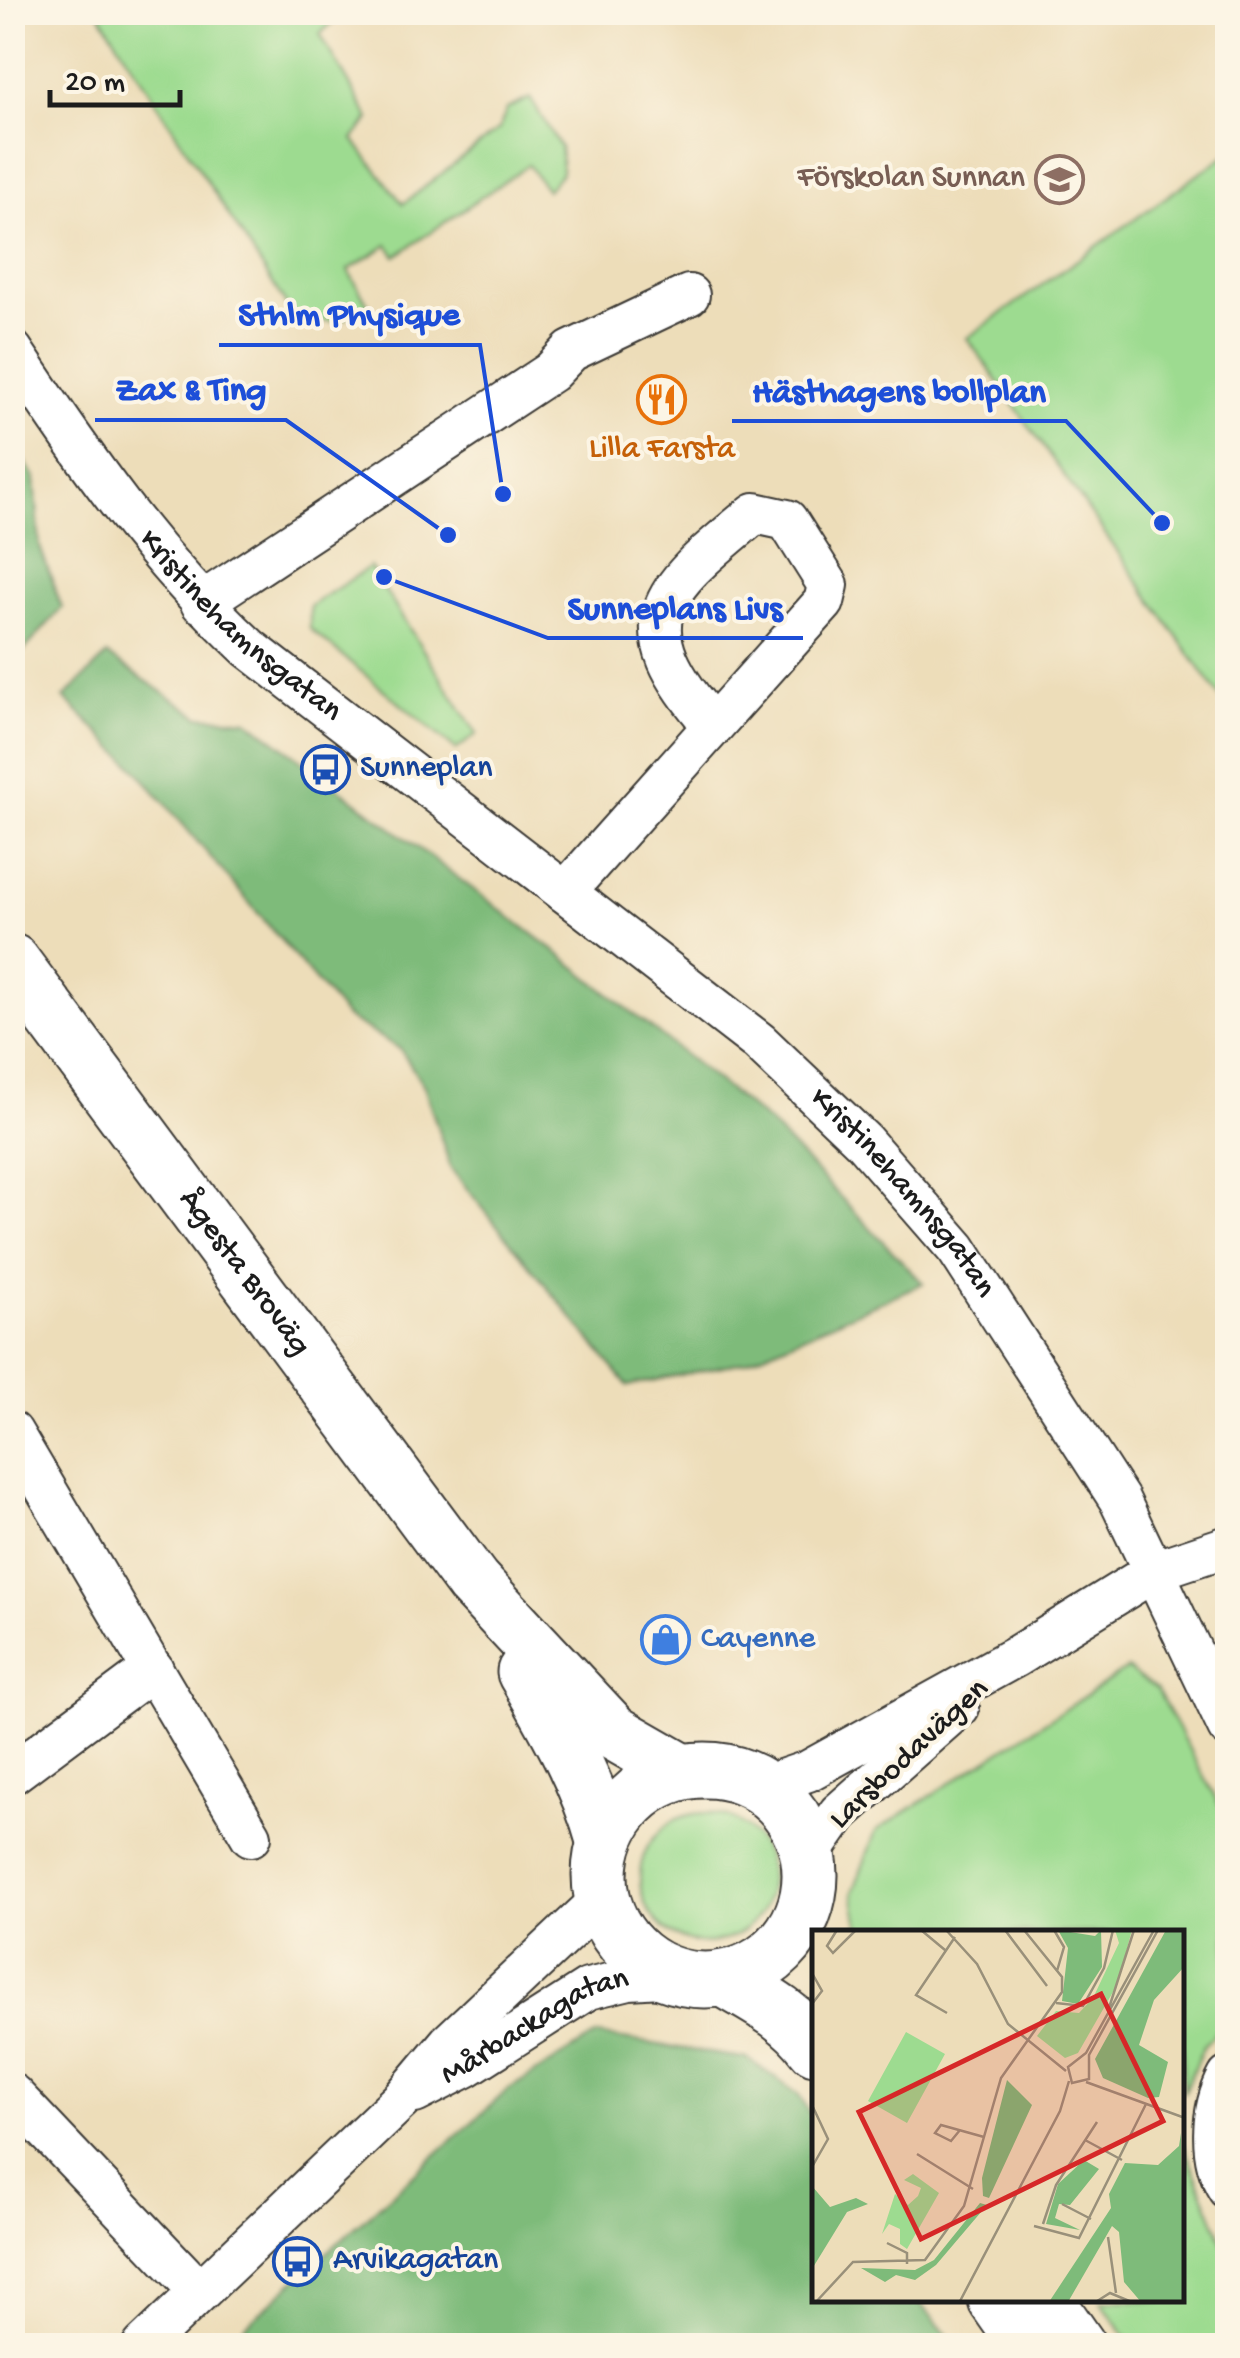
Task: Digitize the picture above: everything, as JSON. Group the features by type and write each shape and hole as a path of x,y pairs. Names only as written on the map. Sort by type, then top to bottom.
{"main road":[{"name":"Ågesta Broväg","path":"12,962 474,1582 578,1699 613,1732 681,1770 724,1770 764,1786"},
{"name":"Ågesta Broväg","path":"474,1582 571,1752 594,1802 604,1840 598,1870 601,1900"},
{"path":"604,1840 622,1814 647,1790 681,1770"},
{"path":"700,1978 753,1968 779,1948 808,1944 809,1856 794,1817 764,1786"},
{"path":"601,1900 616,1934 642,1960 772,2007 804,2031 812,2043"},
{"path":"998,2303 1028,2346"},
{"path":"1048,2303 1078,2346"}],"street":[{"path":"201,604 551,372 571,351 689,296"},
{"name":"Kristinehamnsgatan","path":"12,350 92,470 201,604 249,648 760,1042 863,1141 957,1249 1120,1499 1228,1727"},
{"path":"564,892 824,602 828,586 787,520 755,513 695,562 658,618 661,653 688,697 712,725"},
{"path":"12,1432 251,1836"},
{"name":"Larsbodavägen","path":"764,1786 808,1771 1015,1658 1156,1570 1228,1546"},
{"name":"Larsbodavägen","path":"809,1856 838,1814 1015,1658"},
{"path":"12,1774 153,1670"},
{"name":"Mårbackagatan","path":"143,2346 402,2099 449,2043 601,1900"},
{"name":"Mårbackagatan","path":"402,2099 466,2067 588,1990 629,1979 700,1978"},
{"path":"1228,2076 1217,2097 1215,2170 1228,2188"},
{"path":"12,2094 198,2290"}],"green space":[{"path":"99,13 343,13 320,34 370,119 353,139 403,204 499,129 507,109 530,98 560,147 562,172 547,190 528,165 396,256 388,245 348,270 369,306 339,321 296,320"},
{"path":"1227,154 1227,707 967,338"},
{"path":"13,444 35,478 40,547 62,608 20,655 12,629"},
{"path":"370,567 477,734 456,750 310,629 310,606"},
{"path":"107,655 199,716 248,720 562,956 769,1123 923,1283 746,1361 628,1386 451,1169 424,1086 400,1049 346,1017 136,769 64,698"},
{"path":"1127,1669 1157,1690 1227,1819 1227,2021 1204,2045 1185,2088 1185,1930 859,1930 853,1892 876,1831"},
{"path":"705,1813 730,1818 751,1832 765,1853 770,1878 765,1903 751,1924 730,1938 705,1943 680,1938 659,1924 645,1903 640,1878 645,1853 659,1832 680,1818"},
{"path":"597,2035 748,2059 798,2094 812,2117 812,2303 920,2303 956,2345 237,2345 244,2327 509,2089"},
{"path":"1185,2149 1227,2252 1227,2345 1132,2345 1102,2303 1185,2303"}],"place":[{"name":"Förskolan Sunnan","path":"1060,179"},
{"name":"Lilla Farsta","path":"662,400"},
{"name":"Sthlm Physique","path":"503,494"},
{"name":"Hästhagens bollplan","path":"1162,523"},
{"name":"Zax & Ting","path":"448,535"},
{"name":"Sunneplans Livs","path":"384,577"},
{"name":"Sunneplan","path":"325,769"},
{"name":"Cayenne","path":"666,1640"},
{"name":"Arvikagatan","path":"298,2261"}]}
